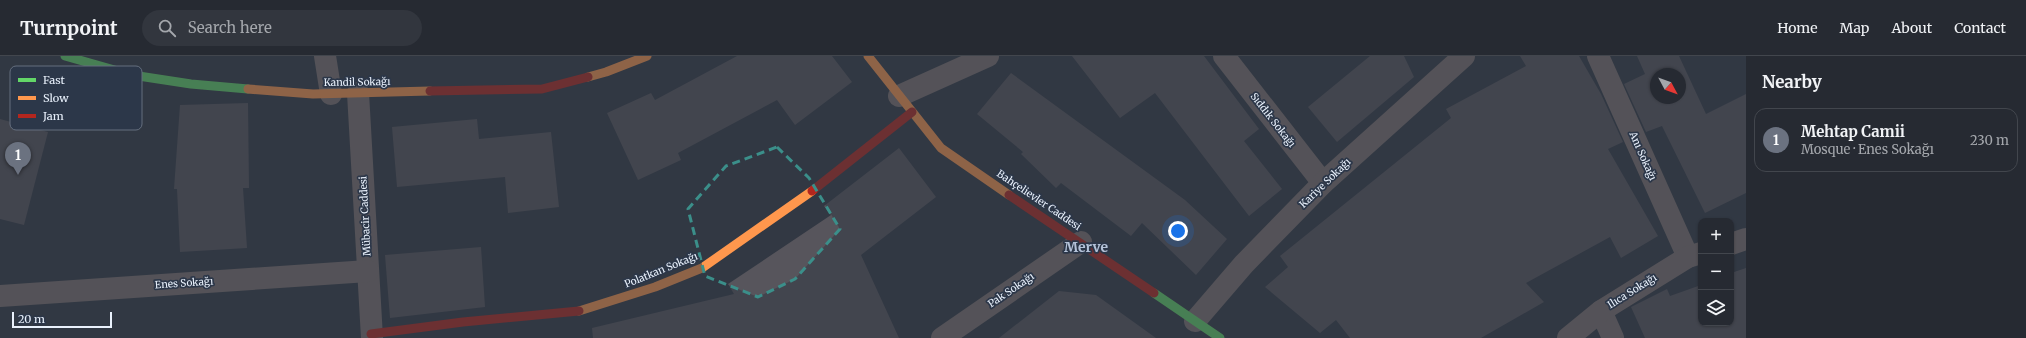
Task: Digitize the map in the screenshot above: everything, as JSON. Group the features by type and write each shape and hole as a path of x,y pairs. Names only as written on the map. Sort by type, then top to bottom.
{"street":[{"name":"Kandil Sokağı","path":"65,56 102,66"},
{"path":"325,56 332,94"},
{"name":"Kandil Sokağı","path":"142,76 191,84 332,94 542,89 606,72 647,56"},
{"name":"Bahçelievler Caddesi","path":"868,56 941,148 1220,338"},
{"path":"906,104 988,56"},
{"name":"Sıddık Sokağı","path":"1224,56 1323,183"},
{"name":"Kariye Sokağı","path":"1195,321 1244,264 1323,183 1464,56"},
{"name":"Anı Sokağı","path":"1598,56 1694,255"},
{"name":"Mübacir Caddesi","path":"358,94 371,336"},
{"name":"Polatkan Sokağı","path":"371,336 463,322 585,310 655,287 702,268 829,179 906,104"},
{"path":"1734,243 1746,239"},
{"name":"Pak Sokağı","path":"942,338 1081,242"},
{"name":"Ilıca Sokağı","path":"1568,338 1601,311 1694,255"},
{"name":"Enes Sokağı","path":"0,296 368,271"},
{"path":"1601,311 1613,338"}],"highlighted area":[{"path":"777,147 809,178 840,229 795,279 758,297 705,276 688,209 726,166"}],"building":[{"path":"737,56 832,56 852,82 795,125 777,100 678,153 681,160 638,180 607,113 651,93 655,100"},
{"path":"1072,56 1204,56 1259,129 1244,141 1282,189 1249,216 1155,93 1120,118"},
{"path":"1370,56 1404,56 1414,77 1337,142 1308,107"},
{"path":"1520,56 1579,56 1601,94 1623,142 1608,149 1658,236 1621,258 1610,237 1526,283 1544,302 1481,338 1350,338 1336,320 1320,333 1265,287 1288,267 1280,256 1451,118 1446,109 1526,66"},
{"path":"1637,56 1679,56 1685,68 1650,68 1650,104 1686,104 1686,71 1706,114 1746,94 1746,193 1705,213 1662,126 1646,132 1624,84 1645,74"},
{"path":"1011,73 1185,200 1227,239 1196,275 1142,223 1131,236 1061,183 1056,188 1021,154 1023,152 977,114"},
{"path":"248,103 249,188 243,188 247,248 180,252 177,189 174,189 180,105"},
{"path":"0,119 10,122 10,130 41,130 48,132 24,225 0,219"},
{"path":"477,119 479,139 551,132 559,207 508,213 505,177 397,187 392,127"},
{"path":"899,148 936,197 861,255 899,338 593,338 592,328 734,294 728,284 831,215 824,206"},
{"path":"481,247 485,307 390,318 385,255"},
{"path":"1746,268 1746,338 1645,338 1631,307 1667,289 1670,296 1698,286 1698,326 1734,326 1734,272"},
{"path":"1059,291 1096,295 1156,338 999,338"}],"traffic: fast":[{"path":"65,56 100,66"},
{"path":"142,77 191,84 248,89"},
{"path":"1154,293 1220,338"}],"traffic: slow":[{"path":"588,77 606,72 647,56"},
{"path":"868,56 941,148 1009,195"},
{"path":"248,89 313,94 430,91"},
{"path":"579,311 655,287 702,268 812,191"}],"traffic: jam":[{"path":"430,91 542,89 588,77"},
{"path":"812,191 912,112"},
{"path":"1009,195 1154,293"},
{"path":"371,334 463,322 579,311"}],"place":[{"name":"Mehtap Camii","path":"18,175"}],"district":[{"name":"Merve","path":"1086,247"}]}
